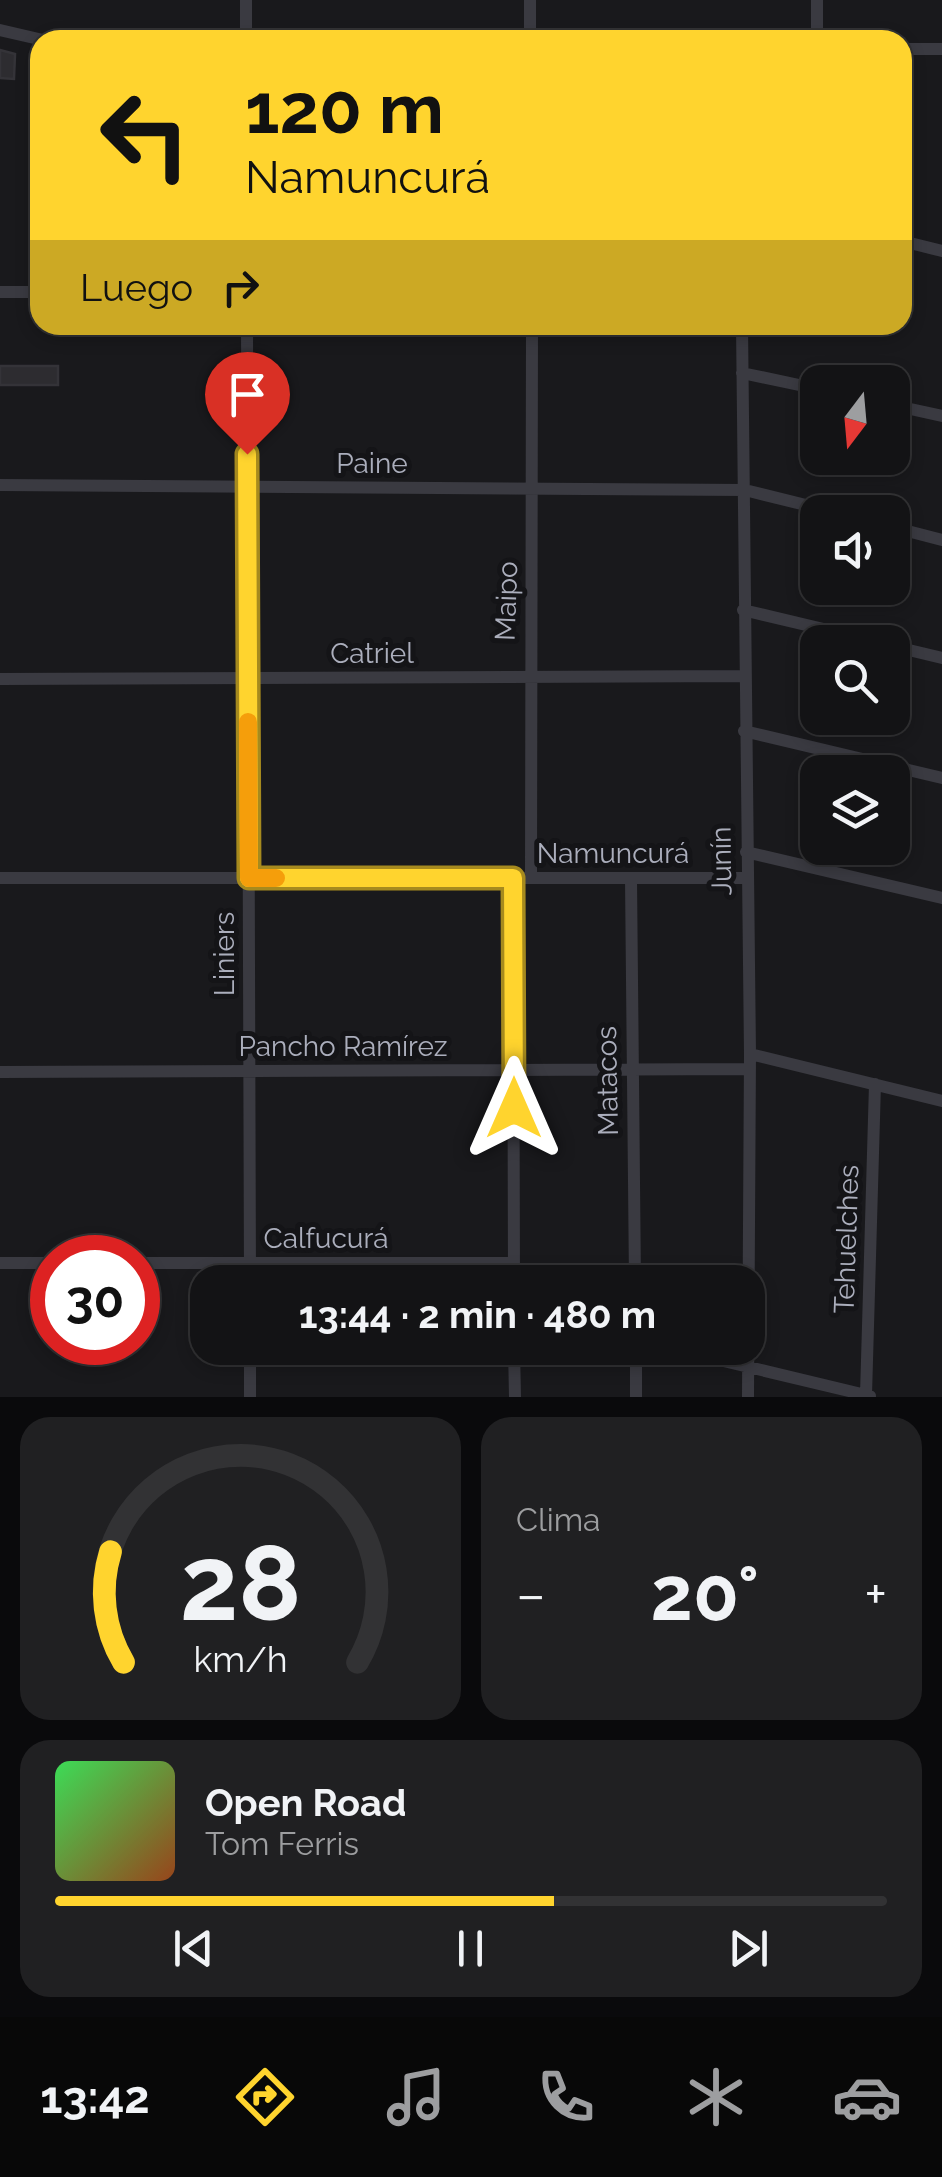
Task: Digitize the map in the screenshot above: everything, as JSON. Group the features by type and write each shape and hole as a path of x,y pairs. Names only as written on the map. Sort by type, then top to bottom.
{"street":[{"path":"246,0 246,30"},
{"path":"530,0 530,30"},
{"path":"816,0 817,30"},
{"path":"0,30 30,37"},
{"path":"912,49 942,49"},
{"path":"912,243 942,251"},
{"path":"0,292 30,292"},
{"name":"Liniers","path":"247,335 250,1263"},
{"name":"Maipo","path":"531,878 532,335"},
{"name":"Junín","path":"742,335 748,1397"},
{"path":"742,372 800,385"},
{"path":"910,409 942,416"},
{"name":"Paine","path":"0,486 744,490 800,504"},
{"path":"910,532 942,540"},
{"path":"744,610 807,625"},
{"path":"910,650 942,658"},
{"name":"Catriel","path":"0,679 744,676"},
{"path":"744,731 942,778"},
{"path":"746,852 942,898"},
{"name":"Namuncurá","path":"0,878 746,878"},
{"path":"513,878 514,1263"},
{"name":"Matacos","path":"631,879 635,1265"},
{"name":"Pancho Ramírez","path":"0,1072 632,1069 748,1061 942,1100"},
{"name":"Tehuelches","path":"870,1396 875,1084"},
{"path":"0,1263 30,1263"},
{"name":"Calfucurá","path":"160,1263 514,1263"},
{"path":"250,1365 250,1397"},
{"path":"514,1365 515,1397"},
{"path":"636,1365 636,1397"},
{"path":"740,1365 870,1396"}],"building":[{"path":"0,50 15,54 14,79 0,78"},
{"path":"0,366 58,366 58,385 0,385"}],"slow traffic":[{"path":"248,722 249,878 276,878"}],"route":[{"path":"247,454 249,878 513,878 514,1108"}]}
